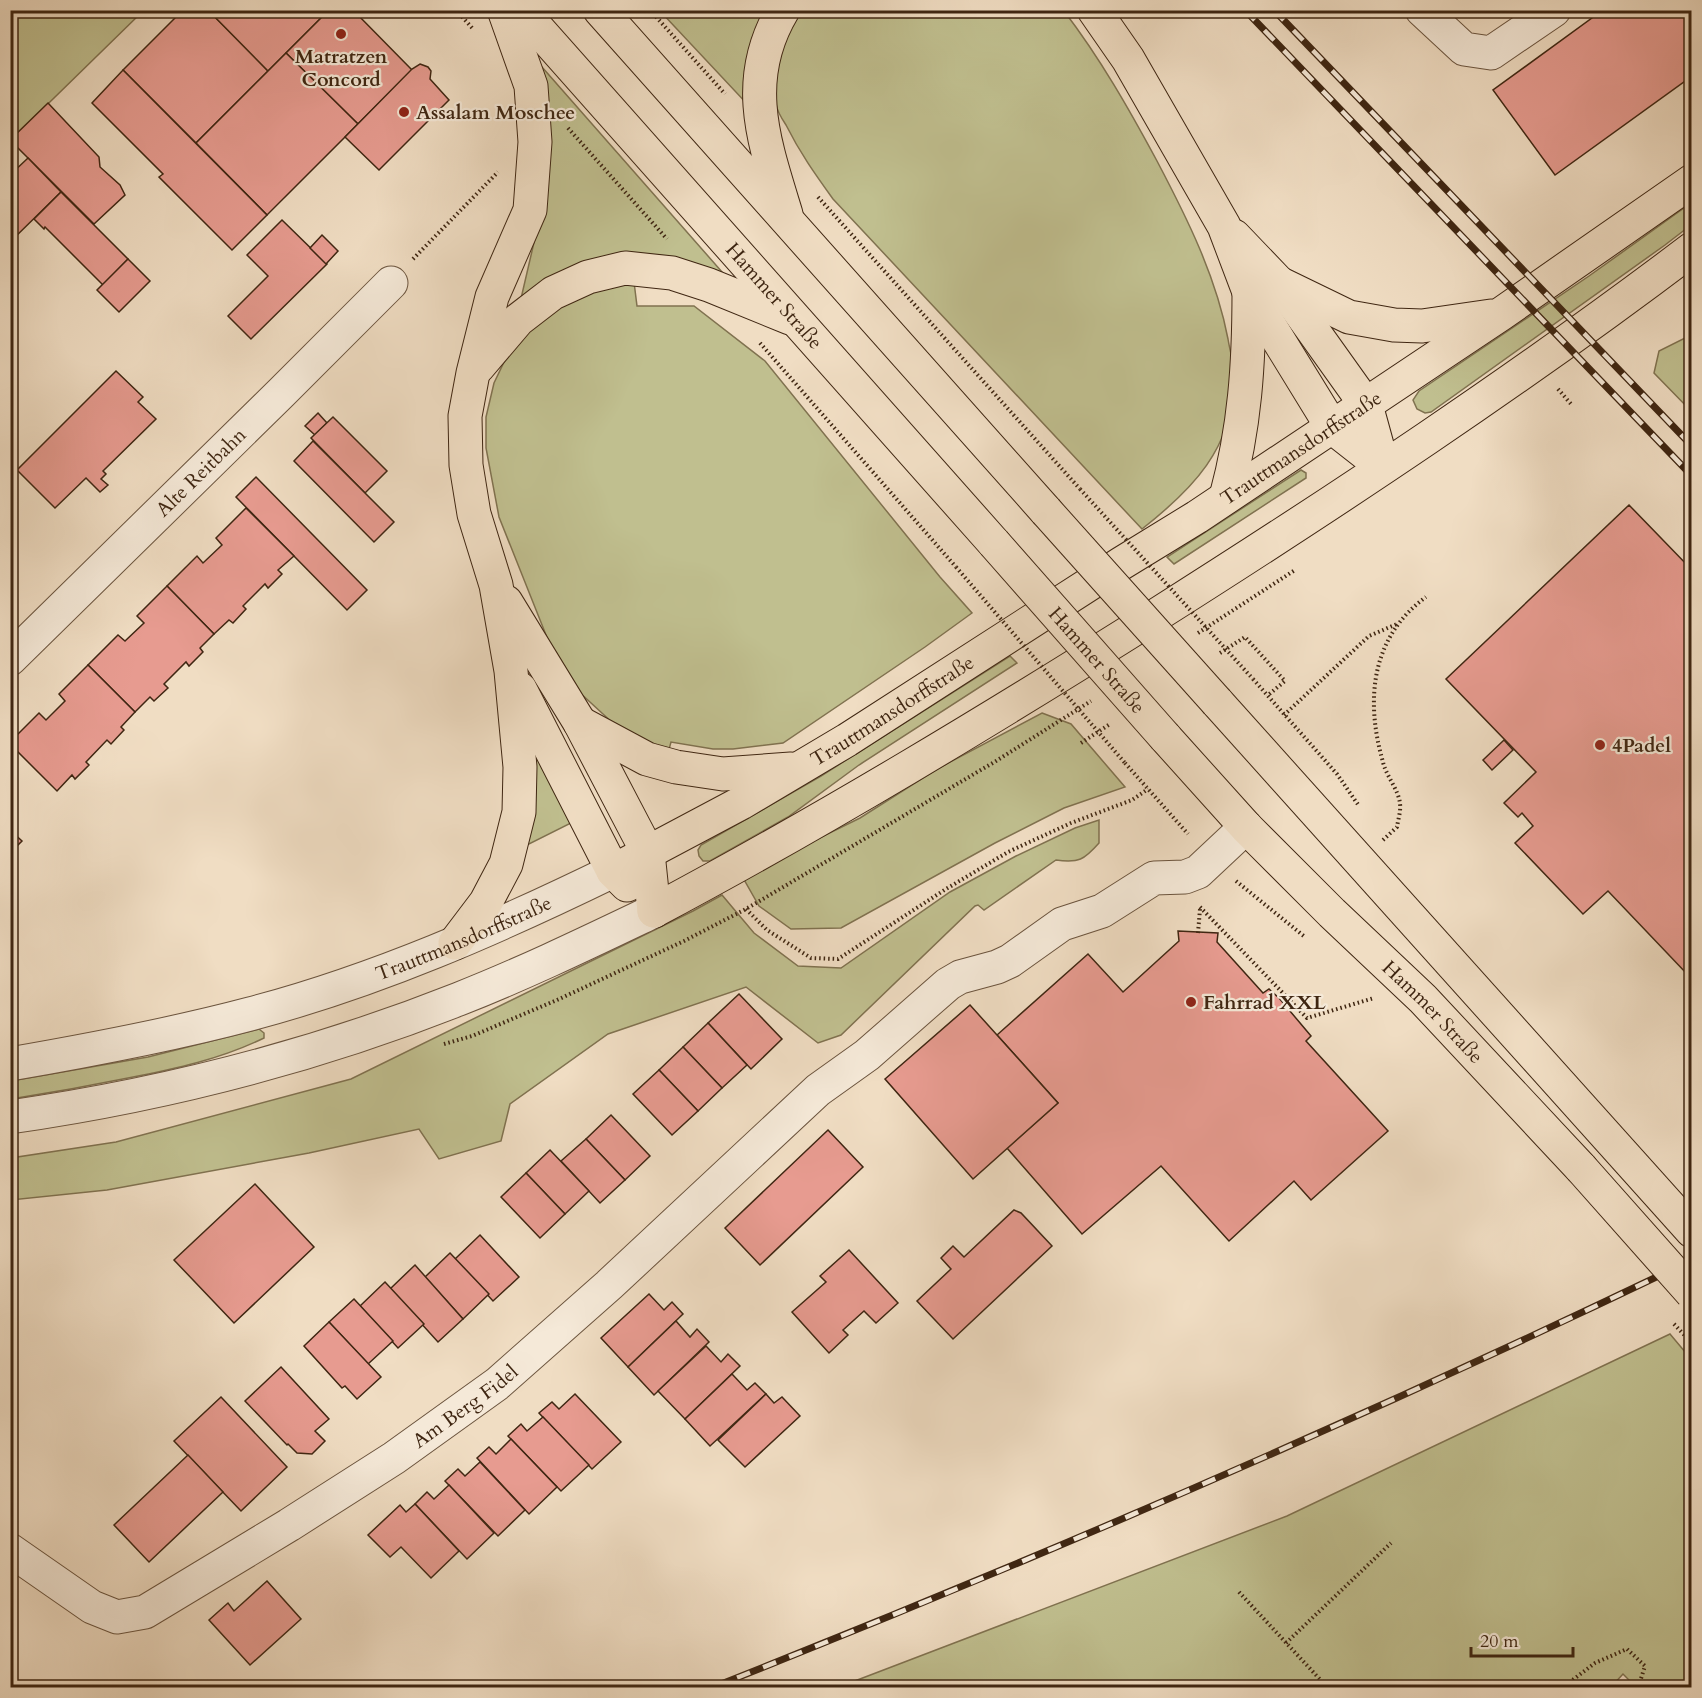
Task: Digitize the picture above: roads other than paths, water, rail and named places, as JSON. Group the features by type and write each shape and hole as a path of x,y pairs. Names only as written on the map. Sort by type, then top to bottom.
{"main road":[{"path":"455,943 486,902 506,864 519,812 520,767 511,671 496,585 474,514 466,465 465,416 472,373 492,297 530,210 535,142 531,86 504,10"},
{"name":"Hammer Straße","path":"520,10 1246,827 1423,999 1581,1168 1692,1293"},
{"path":"600,10 1692,1232"},
{"path":"783,10 773,28 761,65 758,102 789,224"},
{"path":"1094,10 1128,59 1224,226 1264,287 1332,427 1383,467"},
{"name":"Trauttmansdorffstraße","path":"613,871 741,803 847,740 1226,498 1502,314 1692,181"},
{"path":"654,911 829,814 1026,697 1227,570 1525,371 1692,249"},
{"path":"472,373 518,320 553,293 588,277 625,268 672,273 709,285 796,320"},
{"path":"1264,287 1349,316 1394,325 1422,326 1502,314"},
{"path":"1264,287 1366,405 1383,467"},
{"path":"1226,498 1236,461 1249,364 1264,287"},
{"path":"496,585 580,723 648,853 654,911"},
{"path":"511,671 613,871 654,911"},
{"path":"580,723 647,759 676,767 723,774 799,768"}],"street":[{"path":"1422,10 1464,49 1491,53 1554,10"},
{"name":"Alte Reitbahn","path":"10,659 391,283"},
{"name":"Am Berg Fidel","path":"10,1550 92,1608 117,1617 146,1612 394,1458 497,1384 609,1286 818,1090 867,1055 948,984 960,976 997,967 1010,961 1062,924 1102,911 1154,878 1185,877 1198,872 1246,827"},
{"name":"Trauttmansdorffstraße","path":"10,1064 128,1043 252,1014 353,983 524,915 613,871"},
{"path":"10,1117 112,1100 216,1077 303,1053 458,999 543,964 654,911"}],"railway":[{"path":"1245,10 1692,476"},
{"path":"1274,10 1692,446"},
{"path":"711,1688 959,1588 1205,1483 1450,1374 1692,1260"}],"place":[{"name":"Matratzen Concord","path":"341,34"},
{"name":"Assalam Moschee","path":"404,112"},
{"name":"4Padel","path":"1600,745"},
{"name":"Fahrrad XXL","path":"1191,1002"}]}
